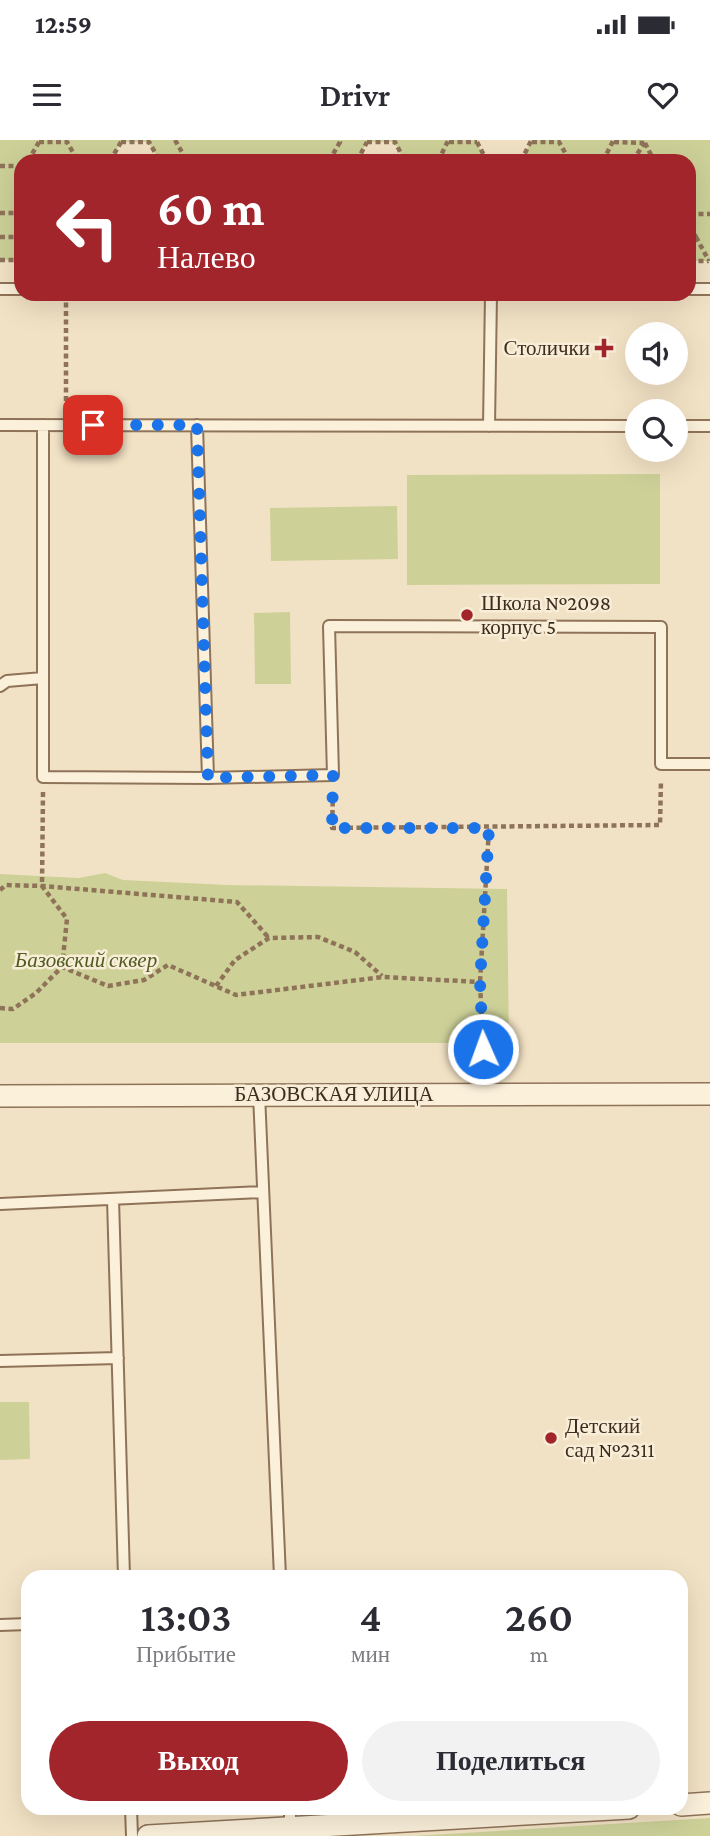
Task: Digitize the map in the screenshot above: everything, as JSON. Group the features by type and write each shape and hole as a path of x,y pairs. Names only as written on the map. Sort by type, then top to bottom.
{"street":[{"name":"БАЗОВСКАЯ УЛИЦА","path":"0,1096 710,1094"},
{"path":"688,1805 710,1803"},
{"path":"148,1836 290,1818 392,1815"}],"lane":[{"path":"489,426 491,301"},
{"path":"0,425 625,426"},
{"path":"43,425 43,777 208,778 333,775 329,626 661,626 661,764 710,765"},
{"path":"197,425 208,778"},
{"path":"688,426 710,426"},
{"path":"0,686 7,681 43,678"},
{"path":"258,1094 280,1570"},
{"path":"0,1205 263,1192"},
{"path":"113,1199 124,1570"},
{"path":"0,1361 118,1358"},
{"path":"0,1625 21,1625"},
{"path":"131,1815 132,1836"}],"path":[{"path":"38,141 67,141"},
{"path":"120,141 149,141"},
{"path":"367,141 395,141"},
{"path":"449,141 477,141"},
{"path":"531,141 559,141"},
{"path":"613,141 645,141"},
{"path":"696,243 709,261"},
{"path":"66,301 66,425"},
{"path":"333,775 332,828 660,825 661,764"},
{"path":"0,1008 13,1009 36,993 62,967 67,919 41,886 43,777"},
{"path":"483,1049 480,982 489,828"},
{"path":"2,887 41,886 237,902 269,938"},
{"path":"216,986 235,960 269,938 318,937 355,952 383,977"},
{"path":"62,967 108,986 144,980 168,965 236,995 383,977 480,982"}],"green space":[{"path":"0,140 478,140 483,154 401,154 394,142 367,142 361,154 156,154 148,142 121,142 114,154 14,154 14,260 0,260"},
{"path":"530,140 710,140 710,261 696,261 696,154 525,154"},
{"path":"660,474 660,584 407,585 407,475"},
{"path":"397,506 398,559 271,561 270,508"},
{"path":"290,612 291,684 255,684 254,613"},
{"name":"Базовский сквер","path":"105,873 123,880 228,885 507,889 509,1043 0,1043 0,874 79,878"},
{"path":"0,1402 29,1402 30,1459 0,1460"},
{"path":"710,1818 710,1836 414,1836"}],"place":[{"name":"Столички","path":"604,348"},
{"name":"Школа №2098 корпус 5","path":"467,615"},
{"name":"Детский сад №2311","path":"551,1438"}],"route":[{"path":"93,425 197,425 208,778 333,775 332,828 489,828 480,982 483,1049"}]}
